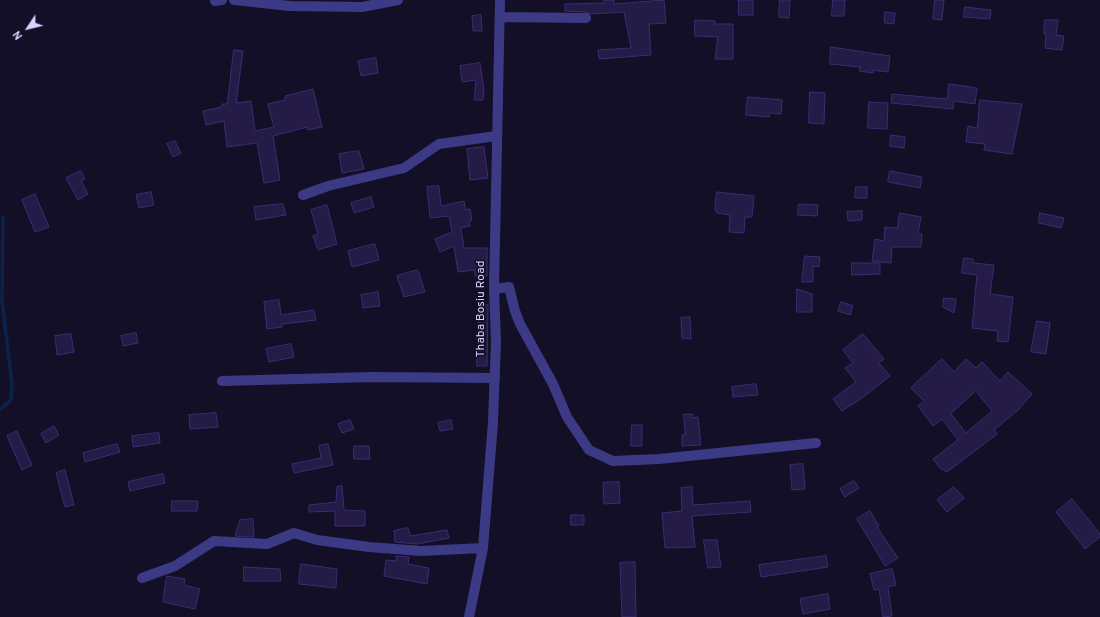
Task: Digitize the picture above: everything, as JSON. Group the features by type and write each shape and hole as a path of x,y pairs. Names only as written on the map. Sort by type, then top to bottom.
{"street":[{"path":"234,0 290,6 362,7 398,0"},
{"name":"Thaba Bosiu Road","path":"469,617 482,548 495,378 496,342 494,289 496,136 500,0"},
{"path":"500,17 586,18"},
{"path":"303,195 328,186 404,168 439,144 496,136"},
{"path":"494,289 509,287 520,324 552,384 567,417 589,450 595,453 613,461 667,458 816,443"},
{"path":"222,381 372,377 495,378"},
{"path":"142,578 175,566 214,541 267,544 294,533 317,540 369,548 421,551 482,548"}],"building":[{"path":"604,0 614,0 614,4 664,0 666,23 649,24 651,55 599,59 598,50 631,48 624,12 591,14 586,12 565,11 565,4 604,3"},
{"path":"739,0 753,0 753,15 739,15"},
{"path":"780,0 790,0 789,18 779,17"},
{"path":"833,0 845,0 844,16 832,16"},
{"path":"935,0 944,0 942,20 933,19"},
{"path":"965,7 991,10 990,19 964,17"},
{"path":"885,12 895,13 894,24 885,23"},
{"path":"481,15 482,31 473,31 472,16"},
{"path":"695,20 715,21 715,24 733,24 733,59 715,59 718,37 695,36"},
{"path":"1045,20 1058,20 1056,35 1064,36 1062,50 1045,48"},
{"path":"831,47 890,56 888,72 873,70 873,73 859,71 860,67 830,64"},
{"path":"234,50 243,51 236,103 251,101 255,131 274,127 268,104 285,100 285,96 313,89 322,127 308,130 307,127 273,136 280,180 264,183 257,143 227,147 224,121 206,125 203,111 222,107 222,104 227,104"},
{"path":"376,58 378,73 361,76 358,61"},
{"path":"480,63 484,91 483,100 474,100 476,80 462,82 460,66"},
{"path":"949,84 977,88 975,104 954,101 953,109 891,103 892,94 947,99"},
{"path":"810,92 825,93 824,124 809,123"},
{"path":"748,97 782,100 781,114 770,113 769,117 746,115"},
{"path":"980,100 1022,104 1012,154 984,150 985,144 966,142 968,126 977,128"},
{"path":"869,102 888,103 887,129 868,128"},
{"path":"891,135 905,137 904,148 890,146"},
{"path":"175,141 181,153 173,157 167,144"},
{"path":"484,147 488,178 470,180 467,149"},
{"path":"359,151 364,169 342,173 339,154"},
{"path":"81,171 85,179 81,181 88,194 78,200 66,178"},
{"path":"890,171 922,177 920,188 888,182"},
{"path":"439,186 441,206 464,201 466,210 470,209 472,220 469,221 470,226 461,228 464,248 487,248 487,276 475,276 475,270 458,272 454,246 440,252 435,239 452,232 449,216 430,218 427,187"},
{"path":"856,187 867,187 867,198 855,198"},
{"path":"151,192 154,205 139,208 136,195"},
{"path":"717,192 754,196 752,217 745,217 744,233 729,232 730,215 717,213 715,209"},
{"path":"35,194 49,227 35,232 22,200"},
{"path":"371,197 374,207 354,213 351,203"},
{"path":"283,204 286,215 256,220 254,207"},
{"path":"799,204 818,205 817,216 798,215"},
{"path":"327,205 337,244 318,250 313,236 318,234 311,210"},
{"path":"862,211 862,220 848,221 847,212"},
{"path":"900,213 921,217 918,233 922,234 921,247 892,247 891,263 872,261 875,239 884,241 885,227 897,228"},
{"path":"1040,213 1064,218 1061,228 1039,223"},
{"path":"375,244 379,260 352,267 348,251"},
{"path":"805,256 820,257 819,267 813,266 813,282 802,282"},
{"path":"964,258 973,259 973,263 994,265 990,294 1013,297 1008,342 997,341 998,331 972,328 977,275 962,273"},
{"path":"852,263 880,263 880,274 852,275"},
{"path":"418,270 425,292 404,297 397,276"},
{"path":"797,289 812,294 812,312 797,312"},
{"path":"378,292 380,306 363,308 361,295"},
{"path":"944,298 956,299 954,313 943,307"},
{"path":"279,300 281,315 314,310 316,320 282,324 282,327 267,329 264,302"},
{"path":"841,302 853,306 850,315 838,311"},
{"path":"480,304 488,305 487,366 477,366"},
{"path":"690,317 691,339 682,338 681,318"},
{"path":"1037,321 1050,323 1046,354 1031,352"},
{"path":"136,333 138,343 123,346 121,336"},
{"path":"71,334 74,352 57,355 55,336"},
{"path":"863,334 884,359 879,363 890,376 862,398 842,411 833,399 856,382 845,368 853,363 843,350"},
{"path":"291,344 294,357 269,362 266,349"},
{"path":"942,359 954,372 966,359 976,368 982,362 1000,381 1008,372 1032,394 1018,410 994,430 997,434 947,472 940,468 933,459 958,440 942,419 933,426 918,406 924,401 911,388","holes":["976,391 992,411 966,433 951,414"]},
{"path":"756,384 758,395 733,397 732,387"},
{"path":"216,413 218,427 190,429 189,415"},
{"path":"684,414 693,414 693,418 698,417 701,445 682,446 682,435 685,435"},
{"path":"350,420 354,429 342,433 338,424"},
{"path":"451,420 453,429 440,431 438,423"},
{"path":"632,425 642,425 642,446 631,446"},
{"path":"54,426 59,435 46,443 41,434"},
{"path":"17,431 32,465 22,470 7,436"},
{"path":"159,433 160,443 133,447 132,436"},
{"path":"117,444 120,452 85,462 83,453"},
{"path":"328,444 333,465 294,473 292,464 321,458 319,446"},
{"path":"354,446 369,446 370,459 354,459"},
{"path":"803,464 805,489 792,490 790,465"},
{"path":"65,470 74,505 65,507 56,473"},
{"path":"163,474 165,483 130,491 128,482"},
{"path":"854,481 859,488 845,497 840,489"},
{"path":"619,482 620,503 604,504 603,483"},
{"path":"342,486 344,510 365,511 365,526 335,526 335,511 309,512 309,505 336,502 337,487"},
{"path":"692,487 693,505 750,501 751,512 692,516 695,547 665,548 662,513 682,511 681,488"},
{"path":"954,487 964,498 947,512 937,500"},
{"path":"1072,499 1100,534 1100,537 1085,549 1056,512"},
{"path":"172,501 198,501 197,511 172,511"},
{"path":"870,511 879,526 877,527 898,558 885,566 857,519"},
{"path":"571,515 584,515 584,525 571,525"},
{"path":"253,519 254,537 235,536 240,520"},
{"path":"408,528 410,536 447,530 449,538 417,544 395,542 394,531"},
{"path":"704,540 717,540 721,567 708,568"},
{"path":"396,556 409,557 408,564 429,568 427,584 384,576 386,560 397,561"},
{"path":"826,556 828,567 761,577 759,565"},
{"path":"635,562 636,617 622,617 620,563"},
{"path":"301,564 337,569 336,588 299,584"},
{"path":"244,567 280,569 281,581 244,581"},
{"path":"892,569 896,585 888,587 892,616 883,617 879,589 874,590 870,574"},
{"path":"167,576 185,579 184,585 200,589 195,609 163,602"},
{"path":"828,594 830,609 803,614 800,599"}],"waterway":[{"path":"0,410 11,400 12,384 2,301 3,217"}]}
